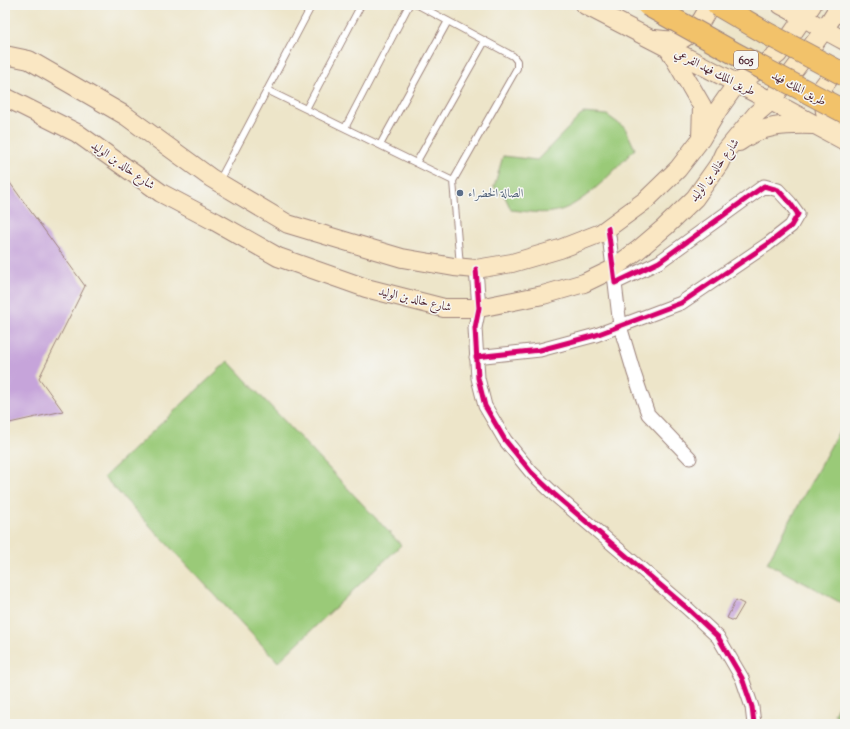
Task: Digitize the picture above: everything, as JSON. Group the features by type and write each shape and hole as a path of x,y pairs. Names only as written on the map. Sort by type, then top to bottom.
{"highway":[{"name":"طريق الملك فهد","path":"648,5 845,112"},
{"path":"718,5 766,33 845,75"}],"main road":[{"name":"طريق الملك فهد الفرعي","path":"585,5 772,101 845,141"},
{"path":"651,39 681,40 700,24 708,8 707,5"},
{"path":"781,5 808,11 824,30 845,41"},
{"name":"شارع خالد بن الوليد","path":"5,97 77,133 161,193 278,257 366,288 444,308 479,308 543,295 614,276 638,250 665,227 695,198 719,164 724,153 758,112 772,101 824,30 840,5"},
{"path":"5,55 29,60 126,116 218,182 288,224 402,258 468,268 512,263 560,249 601,233 646,200 678,169 701,139 718,110 737,83 752,74 778,54 808,11"},
{"path":"669,49 702,106 701,139"},
{"path":"845,69 830,76 822,88 825,112 845,134"},
{"path":"724,153 747,136 762,129 778,125 815,125"}],"street":[{"path":"476,357 540,350 596,335 681,303 768,244 791,226 798,214 778,190 764,186 659,262 614,276"},
{"path":"608,228 620,326 648,414 690,458"},
{"path":"468,268 479,308 475,328 478,378 486,406 504,440 531,472 555,495 687,608 718,637 742,678 752,707 754,724"}],"lane":[{"path":"218,182 312,5"},
{"path":"306,109 361,5"},
{"path":"345,128 409,5"},
{"path":"418,5 514,56 517,62 517,68 453,181 468,268"},
{"path":"380,145 448,21"},
{"path":"416,163 485,41"},
{"path":"267,90 453,181"}],"green space":[{"path":"583,113 607,115 625,128 635,149 596,187 574,204 563,209 547,213 511,210 505,197 494,187 503,156 537,160"},
{"path":"228,361 401,545 278,662 104,477"},
{"path":"845,420 845,605 767,563"},
{"path":"845,691 845,720 834,714"}],"building":[{"path":"5,176 85,286 39,378 63,411 5,424"},
{"path":"736,600 744,604 734,621 727,618"}],"cycle path":[{"path":"476,357 540,350 596,335 681,303 768,244 791,226 798,214 778,190 764,186 659,262 615,283 608,228"},
{"path":"476,269 479,308 475,328 478,378 485,406 505,440 531,472 555,495 687,608 718,637 742,678 752,707 754,724"}],"place":[{"name":"الصالة الخضراء","path":"460,193"}]}
